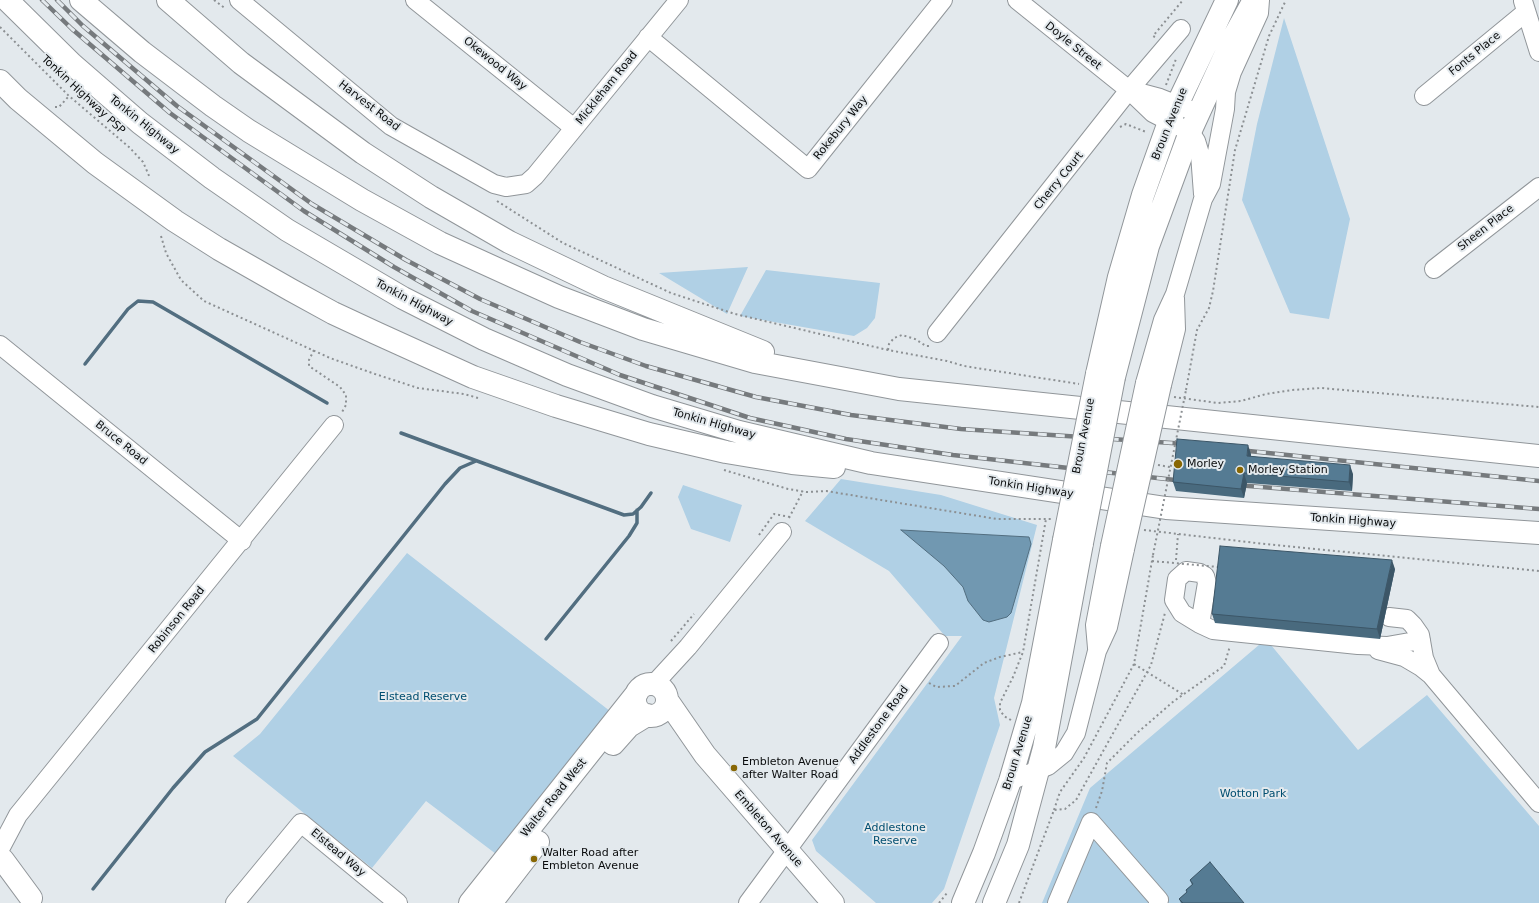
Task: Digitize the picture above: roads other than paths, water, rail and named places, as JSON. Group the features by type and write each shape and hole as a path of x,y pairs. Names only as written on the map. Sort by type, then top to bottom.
{"main road":[{"name":"Tonkin Highway","path":"7,0 106,94 140,123 212,178 325,254 444,319 567,375 695,420 827,454 960,477 1166,508 1539,533"},
{"path":"81,0 142,52 213,106 249,131 400,222 552,294 643,329 755,362 899,389 1539,456"},
{"path":"168,0 241,63 363,153 437,201 509,242 603,287 816,373"},
{"name":"Broun Avenue","path":"994,903 1018,845 1044,748 1097,379 1119,277 1143,195 1173,113 1227,0"},
{"name":"Broun Avenue","path":"1097,379 1194,122 1233,38 1254,0"},
{"path":"0,81 18,99 95,163 134,192 219,249 333,313 473,377 570,410 649,434 726,452 792,463 960,477"},
{"name":"Broun Avenue","path":"963,903 984,853 1010,781 1033,703 1073,541"},
{"name":"Embleton Avenue","path":"654,700 705,755 832,902"},
{"name":"Walter Road West","path":"470,903 654,700"},
{"name":"Walter Road West","path":"491,903 614,743 654,700"},
{"path":"1,856 35,900"},
{"path":"1001,903 1007,873"},
{"path":"0,883 35,900"}],"street":[{"name":"Okewood Way","path":"415,0 434,6 574,128"},
{"name":"Mickleham Road","path":"535,176 679,0"},
{"name":"Rokebury Way","path":"648,38 808,169 943,0"},
{"name":"Doyle Street","path":"1017,0 1129,90 1153,113 1173,113 1194,122"},
{"path":"1010,781 1048,766 1064,753 1076,733 1097,651 1095,625 1118,548 1160,388 1163,320 1175,294 1203,199 1211,184 1226,109 1226,92 1232,72 1259,13 1260,0"},
{"name":"Harvest Road","path":"233,5 391,126 494,184 516,186 526,184 535,176"},
{"path":"1525,6 1539,52"},
{"name":"Fonts Place","path":"1424,96 1525,6"},
{"name":"Cherry Court","path":"937,333 1129,90 1181,30"},
{"path":"1194,122 1196,141 1200,154 1203,199"},
{"name":"Sheen Place","path":"1434,269 1539,187"},
{"name":"Bruce Road","path":"0,345 242,541"},
{"name":"Robinson Road","path":"0,830 18,815 242,541 334,425"},
{"name":"Walter Road West","path":"654,700 688,647 782,532"},
{"path":"1389,617 1407,619 1413,625 1421,640 1424,658 1431,675"},
{"path":"1200,624 1214,630 1358,645 1387,646 1421,640"},
{"name":"Addlestone Road","path":"748,903 938,643"},
{"path":"1358,645 1404,657 1421,666 1431,675 1539,802"},
{"name":"Robinson Road","path":"1,856 18,815"},
{"path":"1057,903 1091,822 1159,900 1158,903"},
{"name":"Elstead Way","path":"235,903 301,823 398,903"}],"waterway":[{"path":"85,364 128,309 138,301 153,302 327,403"},
{"path":"401,433 624,515 633,514 641,507 651,493"},
{"path":"93,889 173,788 205,752 257,719 445,484 460,468 476,461"},
{"path":"546,639 629,536 637,523 637,510"}],"railway":[{"path":"42,0 72,29 170,113 304,211 394,267 472,311 620,375 750,418 846,439 953,455 1184,481"},
{"path":"57,0 83,26 177,106 312,204 406,260 480,299 580,342 646,366 756,397 851,415 961,429 1187,444"},
{"path":"1239,450 1539,481"},
{"path":"1236,485 1539,509"}],"place":[{"name":"Morley","path":"1178,464"},
{"name":"Morley Station","path":"1240,470"},
{"name":"Embleton Avenue after Walter Road","path":"734,768"},
{"name":"Walter Road after Embleton Avenue","path":"534,859"}],"park label":[{"name":"Elstead Reserve","path":"423,697"},
{"name":"Wotton Park","path":"1253,794"},
{"name":"Addlestone Reserve","path":"895,834"}]}
